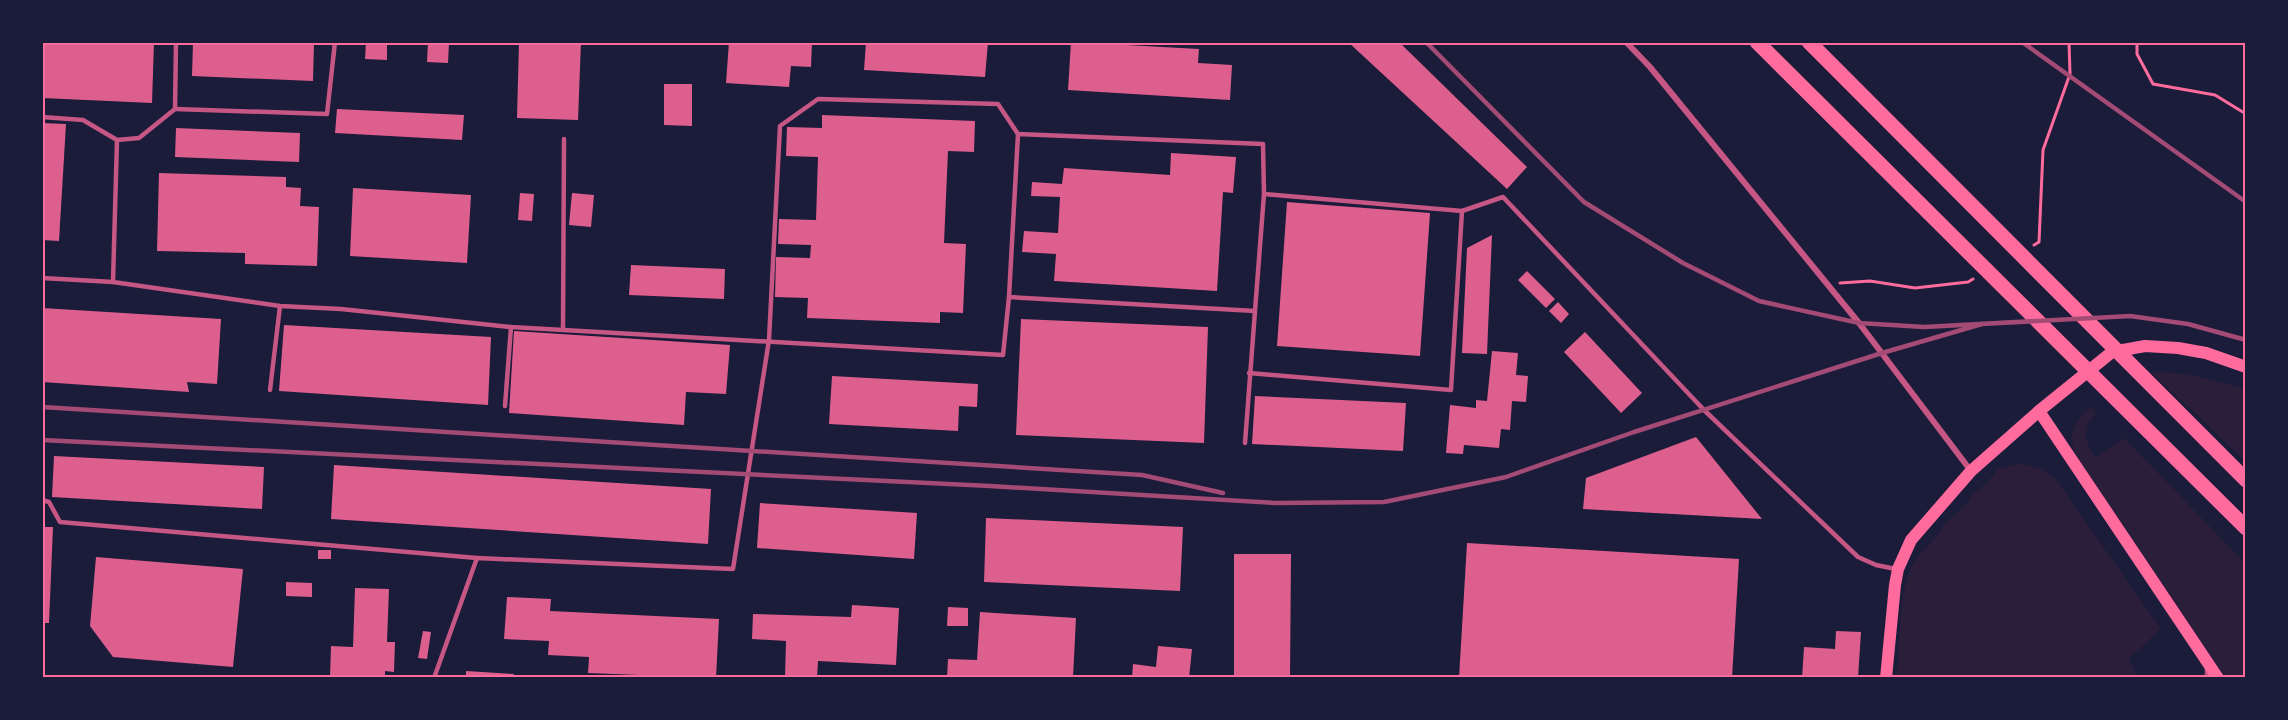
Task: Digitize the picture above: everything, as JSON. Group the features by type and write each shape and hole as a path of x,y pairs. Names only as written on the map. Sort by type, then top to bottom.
{"main road":[{"path":"1756,42 2246,528"},
{"path":"1809,42 2246,480"},
{"path":"1886,678 1892,600 1898,569 1906,550 1917,532 1971,471 2039,411 2112,352 2145,346 2178,348 2206,353 2246,367"},
{"path":"2039,411 2218,678"}],"street":[{"path":"1626,42 1650,67 1859,323 1971,471"}],"lane":[{"path":"175,109 176,42"},
{"path":"42,117 83,120 117,140 139,138 175,109 327,114 335,42"},
{"path":"42,278 113,282 280,306 342,309 511,327 563,328 770,340 1003,355 1009,297 1018,134 998,104 818,99 780,126 770,340 733,569 477,558 60,522 49,502 42,500"},
{"path":"1018,134 1263,144 1264,194 1245,443"},
{"path":"563,328 564,139"},
{"path":"113,282 117,140"},
{"path":"1264,194 1462,211 1503,197 1704,410 1858,557 1876,565 1898,569"},
{"path":"1249,373 1451,390 1462,211"},
{"path":"1009,297 1255,311"},
{"path":"270,390 280,306"},
{"path":"505,406 511,327"},
{"path":"434,678 477,558"},
{"path":"2206,662 2207,678"}],"path":[{"path":"2029,248 2039,242 2043,150 2070,74 2069,42"},
{"path":"2137,42 2137,54 2153,84 2215,95 2246,114"},
{"path":"1827,284 1870,281 1915,288 1968,282 1978,276"}],"shaded area":[{"path":"2151,372 2199,377 2246,390 2246,462"},
{"path":"2091,406 2096,414 2088,425 2086,435 2095,458 2124,438 2246,564 2246,678 2227,678 2093,488 2074,451 2072,437 2076,424"},
{"path":"2018,464 2039,469 2057,481 2161,629 2129,658 2137,678 1897,678 1902,606 1911,568 1944,524 1969,502 1971,495 1998,469"}],"building":[{"path":"42,42 154,42 152,103 42,98"},
{"path":"193,42 314,42 313,81 192,76"},
{"path":"366,42 387,42 387,60 365,59"},
{"path":"428,42 449,42 448,63 427,62"},
{"path":"519,42 581,42 578,120 517,118"},
{"path":"729,42 812,42 811,67 791,66 789,87 726,83"},
{"path":"866,42 988,42 985,77 864,70"},
{"path":"1071,42 1199,49 1198,63 1232,65 1230,100 1068,90"},
{"path":"1348,42 1399,42 1527,167 1507,189"},
{"path":"664,84 692,84 692,126 664,125"},
{"path":"337,109 464,115 462,140 335,133"},
{"path":"822,115 975,121 974,152 948,151 944,243 966,244 963,313 940,312 940,323 807,318 808,298 775,297 776,257 810,258 811,245 778,244 779,219 816,220 818,157 786,156 787,127 822,128"},
{"path":"42,123 66,124 59,241 42,240"},
{"path":"176,128 300,133 299,162 175,157"},
{"path":"1171,153 1236,157 1233,193 1223,192 1217,291 1054,281 1056,254 1022,252 1024,231 1058,233 1060,197 1031,196 1032,182 1062,184 1064,168 1170,175"},
{"path":"159,173 286,177 286,187 301,188 300,206 319,207 317,266 245,264 245,253 157,251"},
{"path":"353,188 471,195 467,263 350,256"},
{"path":"520,193 534,194 532,221 518,220"},
{"path":"572,193 594,195 591,227 569,225"},
{"path":"1287,202 1430,213 1420,356 1277,346"},
{"path":"1492,235 1487,354 1462,353 1467,248"},
{"path":"631,265 725,269 724,299 629,295"},
{"path":"1527,271 1555,299 1546,308 1518,280"},
{"path":"1558,302 1569,314 1561,323 1549,311"},
{"path":"42,308 221,319 217,384 187,382 189,392 42,382"},
{"path":"1021,319 1208,327 1204,443 1016,435"},
{"path":"284,325 491,337 488,405 279,391"},
{"path":"514,331 730,345 726,394 686,392 684,425 509,413"},
{"path":"1585,332 1642,393 1621,413 1564,352"},
{"path":"1492,351 1518,353 1516,375 1528,376 1526,402 1512,401 1510,430 1501,429 1499,448 1464,445 1463,454 1446,453 1450,405 1476,408 1476,400 1487,401"},
{"path":"832,376 978,384 977,407 959,406 958,431 829,424"},
{"path":"1255,396 1406,403 1403,451 1252,444"},
{"path":"1696,437 1762,519 1583,509 1586,478"},
{"path":"54,456 264,467 262,509 52,497"},
{"path":"334,465 711,489 708,544 331,519"},
{"path":"760,503 917,513 914,559 757,548"},
{"path":"986,518 1183,527 1180,591 984,582"},
{"path":"42,527 53,527 49,623 42,623"},
{"path":"1467,543 1739,559 1732,678 1459,678"},
{"path":"318,550 331,550 331,559 318,559"},
{"path":"1234,554 1291,554 1290,678 1234,678"},
{"path":"96,557 243,569 233,667 113,657 90,626"},
{"path":"286,582 312,583 312,597 286,596"},
{"path":"355,588 389,589 387,642 395,642 394,672 385,671 385,678 330,678 331,646 353,647"},
{"path":"507,597 551,599 550,611 719,619 716,678 588,673 589,657 548,655 549,641 504,639"},
{"path":"852,605 899,608 896,665 818,661 817,678 785,678 786,641 752,639 753,614 851,617"},
{"path":"948,607 968,608 968,626 947,626"},
{"path":"980,612 1076,618 1073,678 947,678 948,659 977,660"},
{"path":"423,631 431,632 427,659 418,658"},
{"path":"1836,631 1861,632 1858,678 1802,678 1804,647 1835,649"},
{"path":"1158,646 1192,649 1189,678 1132,678 1133,664 1156,667"},
{"path":"466,671 514,674 513,678 466,678"},
{"path":"569,675 608,676 608,678 569,678"}],"railway":[{"path":"1426,42 1584,202 1683,263 1759,301 1859,323 1924,327 2130,316 2188,324 2246,340"},
{"path":"2022,42 2246,202"},
{"path":"42,440 990,486 1276,503 1384,502 1506,477 1634,432 1882,353 1982,324"},
{"path":"42,407 1142,475 1223,493"}]}
